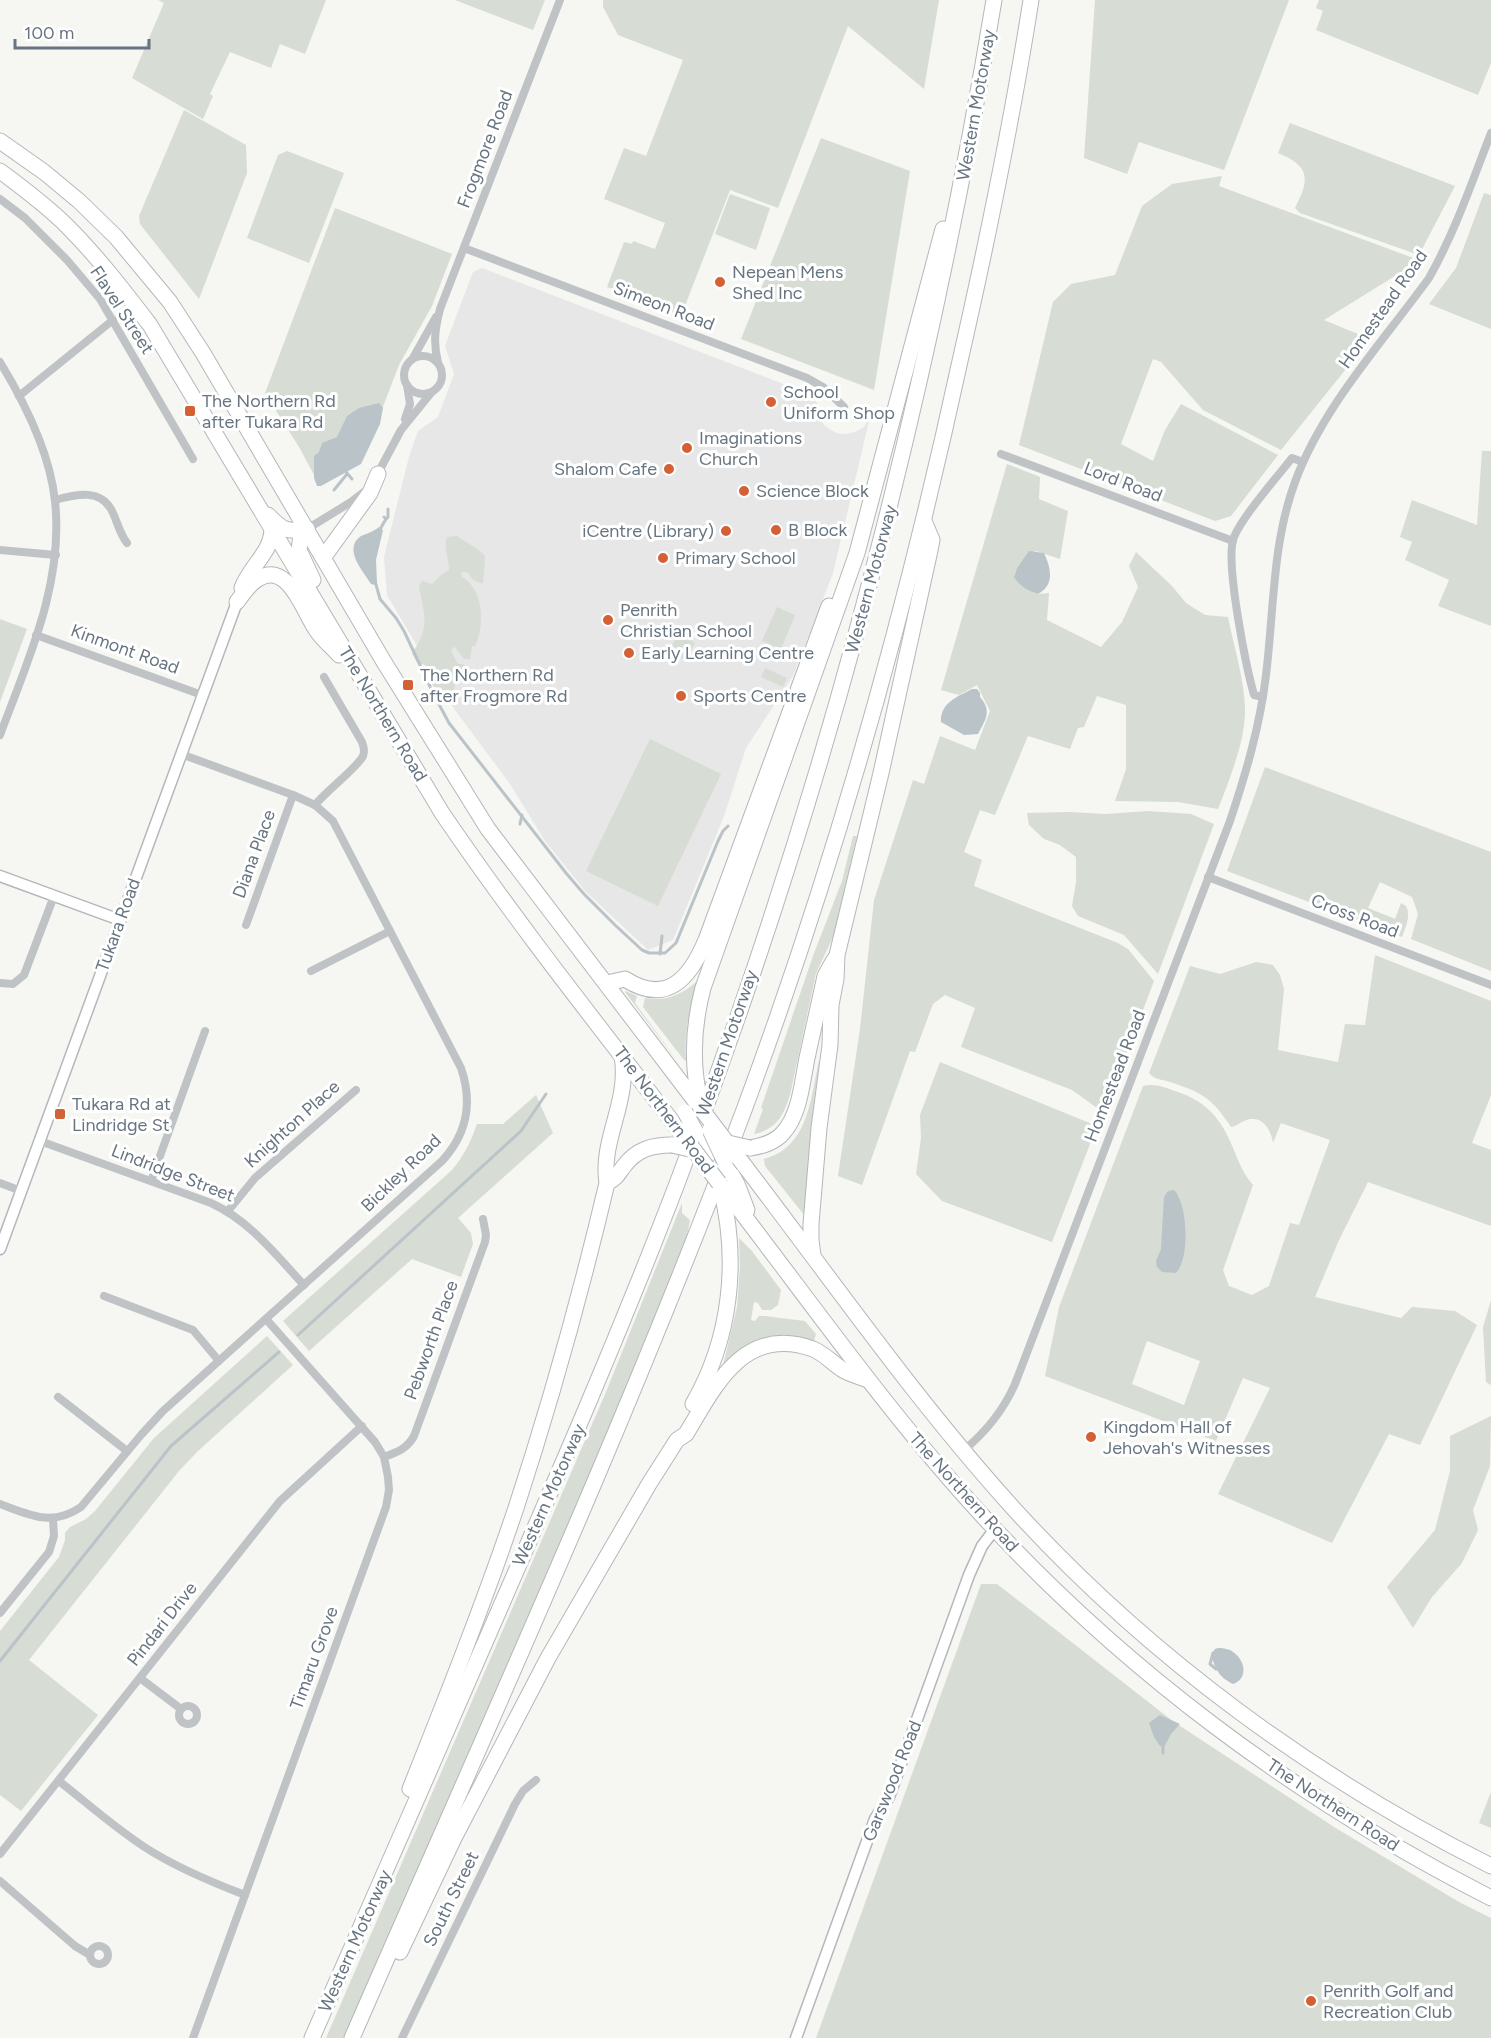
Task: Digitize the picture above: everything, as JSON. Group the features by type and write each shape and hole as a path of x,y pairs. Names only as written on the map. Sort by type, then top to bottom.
{"highway":[{"name":"Western Motorway","path":"312,2038 613,1347 676,1187 744,998 795,846 869,589 922,371 962,182 994,0"},
{"name":"Western Motorway","path":"352,2038 635,1389 744,1108 779,1008 842,816 894,638 924,521 986,244 1031,0"},
{"name":"The Northern Road","path":"0,141 44,172 79,201 116,237 170,302 203,353 384,662 488,829 702,1110 721,1141 736,1187 753,1227 919,1442 995,1529 1040,1575 1108,1639 1233,1740 1331,1808 1491,1898"},
{"name":"The Northern Road","path":"0,171 66,226 99,261 144,316 195,397 442,813 471,856 652,1095 681,1121 719,1183 771,1200 964,1450 1014,1509 1118,1611 1212,1691 1348,1787 1491,1866"},
{"path":"607,983 625,979 642,988 662,989 683,979 696,963 874,483 950,197 962,182"},
{"path":"323,558 370,493 378,474"},
{"path":"702,1110 696,1080 694,1038 703,988 843,597 873,498 874,483"},
{"path":"254,499 279,526 293,532 307,530"},
{"path":"813,1256 811,1224 837,955 929,555 932,540 924,521"},
{"path":"237,602 245,580 268,547 272,530"},
{"path":"307,530 300,535 299,539 301,556 341,629 362,679"},
{"path":"237,602 253,582 269,575 282,577 289,583 317,631 362,679"},
{"path":"677,1078 681,1121 696,1132 750,1148 766,1145 780,1136 791,1121 799,1098 825,976 837,955"},
{"path":"401,1834 402,1811 489,1583 527,1473 566,1347 607,1183 604,1166 624,1087 625,1073 622,1056"},
{"path":"696,1132 701,1153"},
{"path":"381,1971 400,1953 454,1838 548,1658 677,1440 679,1429 705,1380 723,1332 729,1299 731,1266 729,1232 736,1187 725,1162 721,1141"},
{"path":"607,1183 618,1177 624,1165 641,1150 656,1145 672,1145 725,1162"},
{"path":"677,1440 686,1434 722,1376 734,1362 765,1346 798,1345 815,1350 837,1364 842,1370 870,1381"}],"street":[{"name":"Frogmore Road","path":"412,358 440,309 560,0"},
{"name":"Homestead Road","path":"964,1450 994,1421 1008,1401 1230,821 1246,772 1263,697 1277,555 1287,508 1303,462 1329,413 1429,278 1441,257 1491,133"},
{"name":"Flavel Street","path":"0,199 26,218 67,260 100,299 193,459"},
{"name":"Simeon Road","path":"464,248 807,378 823,387 844,407"},
{"name":"Frogmore Road","path":"438,362 434,336 440,309"},
{"path":"19,396 113,320"},
{"path":"307,530 357,498 378,474 401,430 410,404 404,370 412,358 426,355 438,362 442,370 442,380 401,430"},
{"path":"0,362 19,396 44,453 55,500 56,555 51,586 36,635 0,735"},
{"path":"406,384 418,393 431,393"},
{"name":"Lord Road","path":"1001,454 1233,541"},
{"path":"1263,697 1254,695 1244,646 1234,577 1233,541 1252,510 1292,458 1303,462"},
{"path":"55,500 83,494 100,499 111,509 127,543"},
{"path":"0,550 56,555"},
{"name":"Tukara Road","path":"0,1249 237,602"},
{"name":"Kinmont Road","path":"36,635 202,695"},
{"path":"315,805 322,795 360,761 364,751 362,742 324,677"},
{"name":"Bickley Road","path":"53,1519 68,1515 81,1507 163,1411 442,1161 460,1137 466,1119 467,1091 461,1068 338,828 326,813 315,805 181,754"},
{"name":"Diana Place","path":"246,925 293,795"},
{"path":"0,876 120,920"},
{"name":"Cross Road","path":"1208,877 1491,985"},
{"path":"0,983 13,984 24,975 54,896"},
{"path":"311,971 390,931"},
{"path":"151,1181 205,1031"},
{"name":"Knighton Place","path":"228,1211 255,1178 356,1090"},
{"name":"Lindridge Street","path":"40,1141 228,1211 253,1230 304,1285"},
{"path":"0,1183 21,1191"},
{"name":"Pebworth Place","path":"384,1457 405,1448 414,1436 485,1242 483,1219"},
{"path":"104,1296 193,1330 219,1361"},
{"name":"Timaru Grove","path":"193,2038 386,1507 389,1484 384,1457 375,1442 266,1319"},
{"path":"58,1396 127,1451"},
{"name":"Pindari Drive","path":"0,1854 283,1497 362,1426"},
{"path":"0,1504 32,1515 53,1519 54,1536 49,1551 0,1612"},
{"name":"Garswood Road","path":"796,2038 875,1819 889,1797 969,1575 982,1546 995,1529"},
{"path":"140,1678 181,1709"},
{"path":"59,1780 117,1827 155,1853 205,1880 245,1895"},
{"name":"South Street","path":"402,2038 515,1804 523,1791 536,1780"},
{"path":"0,1881 75,1946 90,1955"}],"shaded area":[{"path":"158,0 326,0 305,54 280,44 271,68 230,52 210,94 213,96 203,119 132,78 164,3"},
{"path":"455,0 545,0 533,30"},
{"path":"603,0 939,0 924,89 848,26 778,208 730,190 681,316 607,287 624,242 632,244 633,241 655,249 665,223 604,199 624,148 646,156 683,60 618,35 603,7"},
{"path":"1095,0 1289,0 1224,170 1139,142 1127,174 1084,158"},
{"path":"1319,0 1491,0 1491,63 1478,95 1316,30 1323,11 1316,8"},
{"path":"184,110 246,145 247,173 199,299 140,224 139,216"},
{"path":"1290,123 1455,186 1419,255 1300,213 1295,208 1303,189 1304,174 1296,163 1278,153"},
{"path":"821,138 910,171 874,390 741,339"},
{"path":"287,151 344,173 309,263 247,238 278,155"},
{"path":"1222,176 1219,186 1416,259 1411,266 1324,320 1370,339 1281,450 1203,410 1161,362 1153,359 1121,444 1153,461 1165,430 1181,404 1278,455 1231,516 1215,521 1019,445 1053,302 1071,284 1115,275 1142,206 1172,184"},
{"path":"1484,193 1491,195 1491,329 1429,304 1456,268"},
{"path":"730,194 770,208 756,250 715,234"},
{"path":"335,208 452,254 432,306 399,365 362,461 320,486 265,393"},
{"name":"Penrith Christian School","path":"482,268 804,392 817,403 820,418 825,426 836,433 855,432 864,427 870,417 833,573 793,676 746,748 724,816 673,940 648,950 586,892 545,841 510,784 455,710 387,595 384,557 409,457 418,431 438,417 454,374 445,346 473,272"},
{"path":"379,403 383,408 380,424 361,464 317,486 314,478 314,456 319,452 322,443 337,437 347,416 359,408"},
{"path":"1482,451 1491,451 1491,626 1438,606 1449,580 1405,560 1412,542 1400,537 1412,500 1477,525"},
{"path":"1007,464 1040,477 1039,499 1068,511 1060,559 1036,551 1022,561 1014,577 1038,594 1049,593 1047,620 1101,647 1122,622 1138,587 1129,566 1136,552 1172,586 1186,603 1205,615 1228,617 1244,691 1245,714 1242,738 1218,809 1178,802 1115,801 1126,769 1126,705 1097,696 1084,727 1078,728 1070,749 1028,736 995,815 980,810 964,852 982,860 974,886 1118,943 1128,949 1154,981 1104,1113 1072,1090 961,1047 975,1008 945,995 933,1004 915,1052 910,1051 862,1185 838,1176 860,1029 874,900 913,780 924,784 940,736 975,750 990,711 977,685 959,695 941,690"},
{"path":"379,527 383,530 376,560 377,583 375,585 371,584 356,560 354,547 361,536"},
{"path":"457,536 485,556 483,584 473,580 467,572 461,572 462,577 475,590 481,618 478,638 475,646 472,646 470,659 464,659 454,646 451,651 458,664 463,664 467,668 464,677 452,676 451,679 455,684 452,698 441,695 437,691 425,665 417,662 412,653 424,628 419,586 422,581 432,584 449,570 446,541 447,537"},
{"path":"1029,551 1044,553 1050,570 1047,586 1038,594 1024,588 1014,577 1017,568"},
{"path":"777,607 795,615 781,649 762,641"},
{"path":"0,619 27,629 0,702"},
{"path":"679,634 695,643 685,660 669,650"},
{"path":"765,668 787,678 783,687 761,677"},
{"path":"972,689 977,689 980,693 987,715 978,734 964,735 941,722 941,715 946,705"},
{"path":"650,739 721,774 658,906 586,871"},
{"path":"1265,767 1491,852 1491,971 1411,939 1418,914 1412,897 1380,882 1368,908 1395,919 1401,903 1406,906 1408,917 1402,937 1227,871"},
{"path":"1148,811 1191,814 1214,824 1158,974 1124,935 1078,916 1072,906 1076,882 1076,857 1060,845 1044,839 1029,825 1027,813 1106,814"},
{"path":"853,836 857,836 834,935 816,973 790,1095 785,1109 774,1125 754,1134 813,956 842,881"},
{"path":"1375,955 1491,1001 1491,1095 1472,1143 1491,1150 1491,1226 1368,1182 1339,1240 1315,1297 1401,1318 1412,1307 1455,1311 1477,1325 1420,1445 1389,1434 1332,1543 1218,1494 1270,1388 1243,1378 1216,1441 1045,1376 1059,1307 1143,1086 1163,1087 1195,1100 1218,1119 1228,1137 1246,1177 1253,1185 1223,1270 1229,1286 1252,1295 1269,1286 1290,1223 1299,1225 1330,1140 1281,1123 1273,1143 1270,1133 1260,1121 1250,1119 1231,1127 1218,1109 1199,1093 1156,1078 1149,1073 1190,966 1220,974 1256,962 1273,965 1280,975 1284,989 1278,1050 1338,1062 1345,1024 1365,1025","holes":["1147,1341 1200,1361 1184,1405 1132,1384"]},
{"path":"696,982 699,983 690,1012 686,1061 643,1007 645,998 659,999 672,996 685,991"},
{"path":"625,992 637,996 635,1003 678,1062"},
{"path":"819,1061 805,1216 765,1166 764,1159 779,1153 799,1133 810,1106"},
{"path":"940,1062 1097,1126 1052,1242 942,1201 916,1174 921,1138 920,1115"},
{"path":"536,1095 553,1133 458,1218 471,1233 473,1244 461,1277 412,1259 309,1351 283,1321 452,1170 467,1148 477,1124 503,1124"},
{"path":"1174,1190 1182,1207 1186,1232 1184,1256 1176,1273 1162,1272 1157,1267 1156,1261 1161,1249 1164,1197 1168,1191"},
{"path":"682,1203 682,1213 690,1220 686,1241 624,1398 345,2038 326,2038 606,1392"},
{"path":"739,1238 752,1251 781,1290 778,1305 771,1310 762,1310 758,1303 754,1302 751,1320 755,1321 759,1316 765,1316 805,1321 816,1334 814,1341 789,1337 765,1339 743,1348 723,1365 737,1307 740,1267"},
{"path":"1491,1300 1491,1385 1486,1382 1483,1327"},
{"path":"267,1336 293,1365 179,1471 29,1660 98,1715 21,1811 0,1795 0,1631 59,1557 65,1533 70,1527 86,1519 95,1511 154,1438"},
{"path":"1491,1416 1490,1466 1473,1510 1478,1530 1462,1563 1432,1597 1413,1628 1387,1587 1435,1530 1450,1471 1450,1436"},
{"path":"981,1584 997,1584 1174,1722 1334,1827 1459,1902 1491,1918 1491,2038 816,2038"},
{"path":"1218,1648 1232,1651 1241,1660 1244,1670 1238,1682 1233,1684 1221,1676 1211,1655"},
{"path":"1160,1715 1180,1724 1164,1747 1160,1746 1154,1737 1149,1723"},
{"path":"1491,1792 1491,1828 1479,1823"}],"waterway":[{"path":"346,472 352,479"},
{"path":"334,490 347,474"},
{"path":"386,519 388,509"},
{"path":"379,531 386,519 384,517"},
{"path":"375,581 380,599 404,631 449,723 566,873 584,894 642,950 649,953 665,953 676,943 718,841 728,826"},
{"path":"520,824 522,815"},
{"path":"660,954 662,936"},
{"path":"298,1335 521,1131 546,1094"},
{"path":"0,1661 171,1446 279,1352"},
{"path":"1213,1653 1210,1664 1216,1669"},
{"path":"1163,1744 1163,1753"}],"place":[{"name":"Nepean Mens Shed Inc","path":"720,282"},
{"name":"School Uniform Shop","path":"771,402"},
{"name":"The Northern Rd after Tukara Rd","path":"190,411"},
{"name":"Imaginations Church","path":"687,448"},
{"name":"Shalom Cafe","path":"669,469"},
{"name":"Science Block","path":"744,491"},
{"name":"B Block","path":"776,530"},
{"name":"iCentre (Library)","path":"726,531"},
{"name":"Primary School","path":"663,558"},
{"name":"Penrith Christian School","path":"608,620"},
{"name":"Early Learning Centre","path":"629,653"},
{"name":"The Northern Rd after Frogmore Rd","path":"408,685"},
{"name":"Sports Centre","path":"681,696"},
{"name":"Tukara Rd at Lindridge St","path":"60,1114"},
{"name":"Kingdom Hall of Jehovah's Witnesses","path":"1091,1437"},
{"name":"Penrith Golf and Recreation Club","path":"1311,2001"}]}
